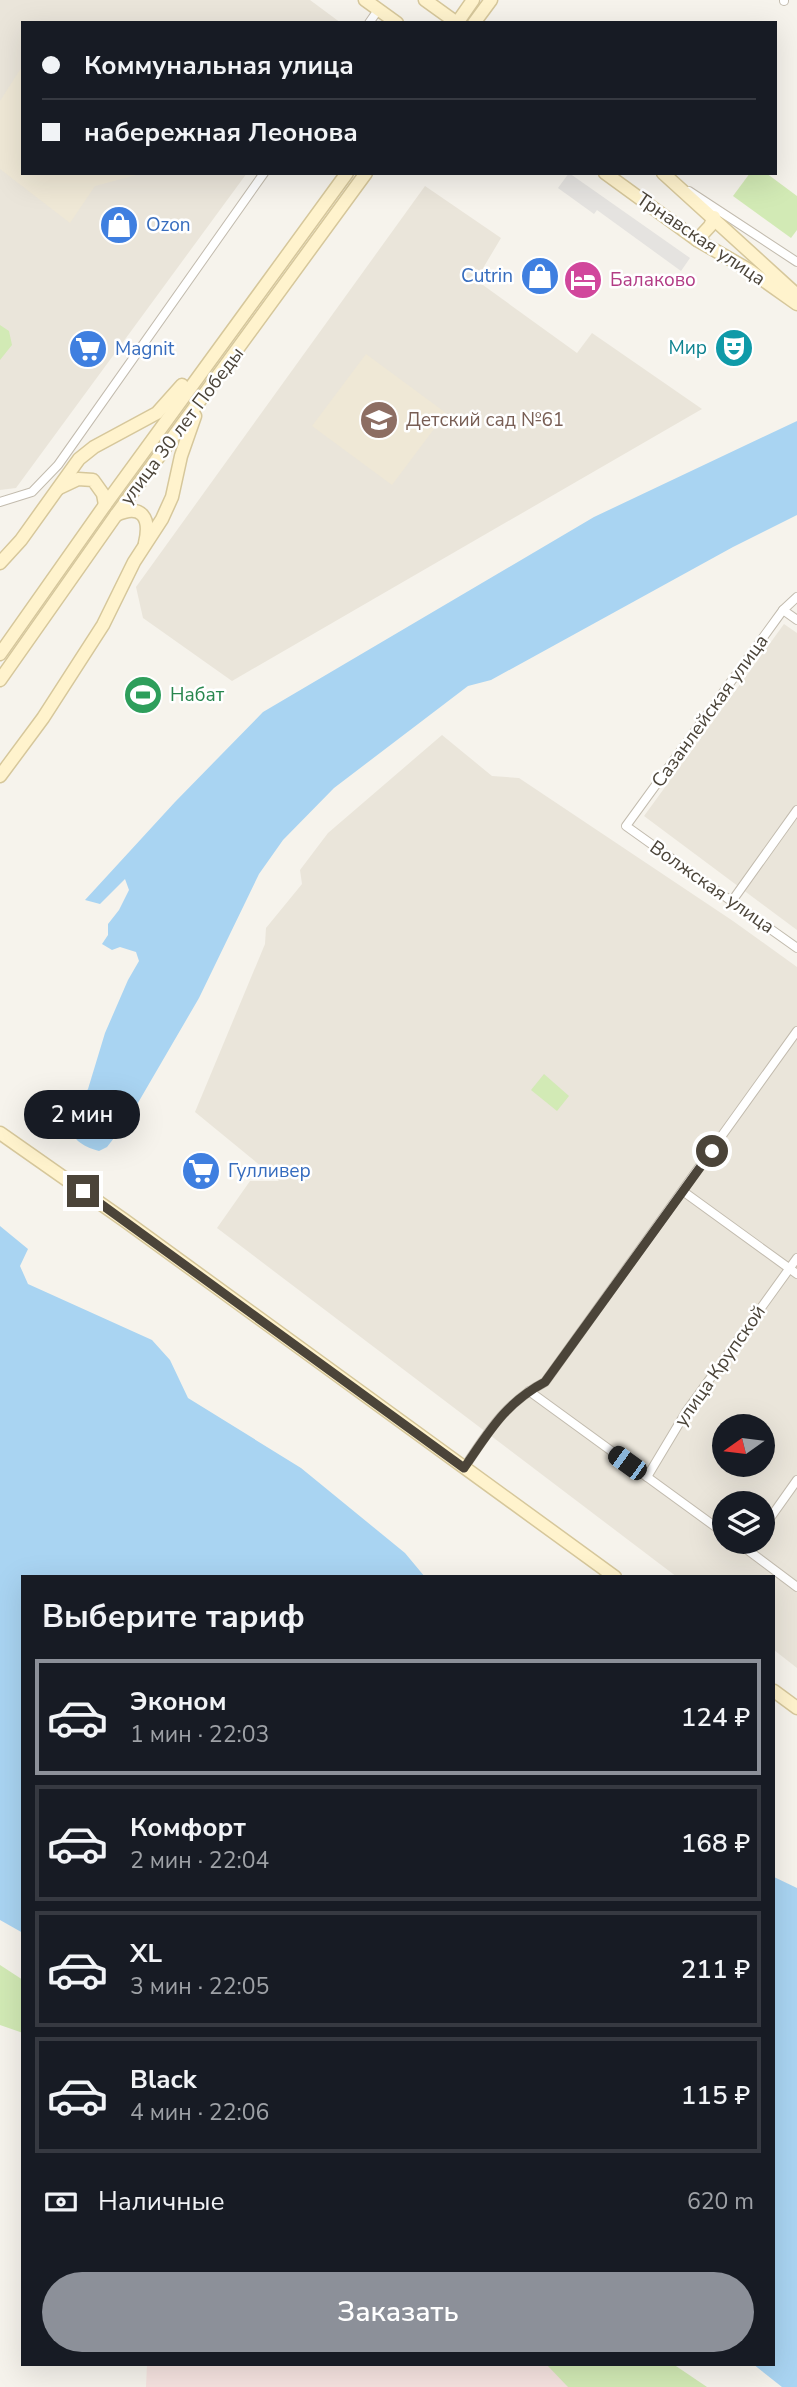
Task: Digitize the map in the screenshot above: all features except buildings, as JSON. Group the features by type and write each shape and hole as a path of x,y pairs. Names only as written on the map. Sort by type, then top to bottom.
{"main road":[{"path":"365,0 394,21"},
{"path":"425,0 454,21"},
{"path":"458,21 473,0"},
{"path":"475,21 491,0"},
{"path":"0,654 231,330 346,175"},
{"name":"улица 30 лет Победы","path":"0,680 116,515 365,175"},
{"name":"Трнавская улица","path":"608,175 696,240 749,270 797,304"},
{"name":"Трнавская улица","path":"665,175 797,295"},
{"path":"696,240 710,226 713,217"},
{"path":"0,563 21,540 79,459 94,447 140,424 157,412 171,399 209,350 231,330"},
{"path":"0,776 43,718 98,634 162,519 172,497 192,421 206,395"},
{"path":"59,489 78,479 93,481 103,494 105,505"},
{"path":"116,515 134,510 145,517 148,532 144,548"},
{"path":"0,1133 612,1575"},
{"path":"775,1692 797,1708"}],"street":[{"path":"371,21 379,10"},
{"path":"0,502 33,492 58,465 263,175"},
{"path":"665,175 797,262"},
{"path":"757,261 757,246 771,243"},
{"name":"Сазанлейская улица","path":"626,827 783,610 797,597"},
{"path":"783,610 797,620"},
{"path":"732,901 797,810"},
{"name":"Волжская улица","path":"626,827 797,948"},
{"path":"464,1468 501,1414 529,1391 545,1382 684,1192 797,1031"},
{"path":"684,1192 793,1271"},
{"name":"улица Крупской","path":"647,1478 686,1412 793,1271 797,1258"},
{"path":"529,1391 712,1524"},
{"path":"775,1511 797,1480"},
{"path":"760,1554 797,1587"}],"shaded area":[{"path":"0,0 310,0 338,21 21,21 21,175 246,175 16,488 0,490"},
{"path":"21,68 21,175 136,175 95,186 70,223 0,169 0,101"},
{"path":"568,175 572,175 690,258 681,271 597,210 594,214 558,188"},
{"path":"425,186 501,238 476,280 577,353 592,333 702,409 232,681 143,618 136,587"},
{"name":"Детский сад №61","path":"366,354 446,413 392,485 312,426"},
{"path":"784,624 797,633 797,930 644,816"},
{"path":"442,735 492,776 519,778 797,967 797,1668 775,1651 775,1575 674,1575 217,1228 250,1181 279,1181 195,1112 265,944 266,928 302,884 300,870 328,833"},
{"path":"147,2366 614,2366 641,2387 146,2387"}],"green space":[{"path":"749,175 769,175 797,196 797,230 791,238 733,196"},
{"path":"0,325 9,331 12,345 0,360"},
{"path":"544,1074 569,1096 557,1111 531,1090"},
{"path":"0,1965 21,1979 21,2032 0,2025"},
{"path":"548,2366 676,2366 707,2387 568,2387"}],"water":[{"path":"797,421 797,515 733,547 491,680 468,686 334,788 283,840 259,874 199,998 128,1120 107,1147 99,1151 78,1141 66,1121 88,1089 105,1033 139,961 136,952 120,947 112,950 102,944 108,935 108,924 129,890 125,879 100,904 85,900 263,712 594,517"},
{"path":"0,1226 28,1249 20,1266 28,1284 152,1340 170,1360 188,1398 301,1468 405,1553 423,1575 21,1575 21,1932 0,1920"},
{"path":"775,1877 797,1888 797,2387 782,2387 756,2366 775,2366"}],"place":[{"name":"Ozon","path":"119,225"},
{"name":"Cutrin","path":"540,276"},
{"name":"Балаково","path":"583,280"},
{"name":"Мир","path":"734,348"},
{"name":"Magnit","path":"88,349"},
{"name":"Детский сад №61","path":"379,420"},
{"name":"Набат","path":"143,695"},
{"name":"Гулливер","path":"201,1171"}],"route":[{"path":"83,1191 464,1468 501,1414 529,1391 545,1382 712,1151"}]}
